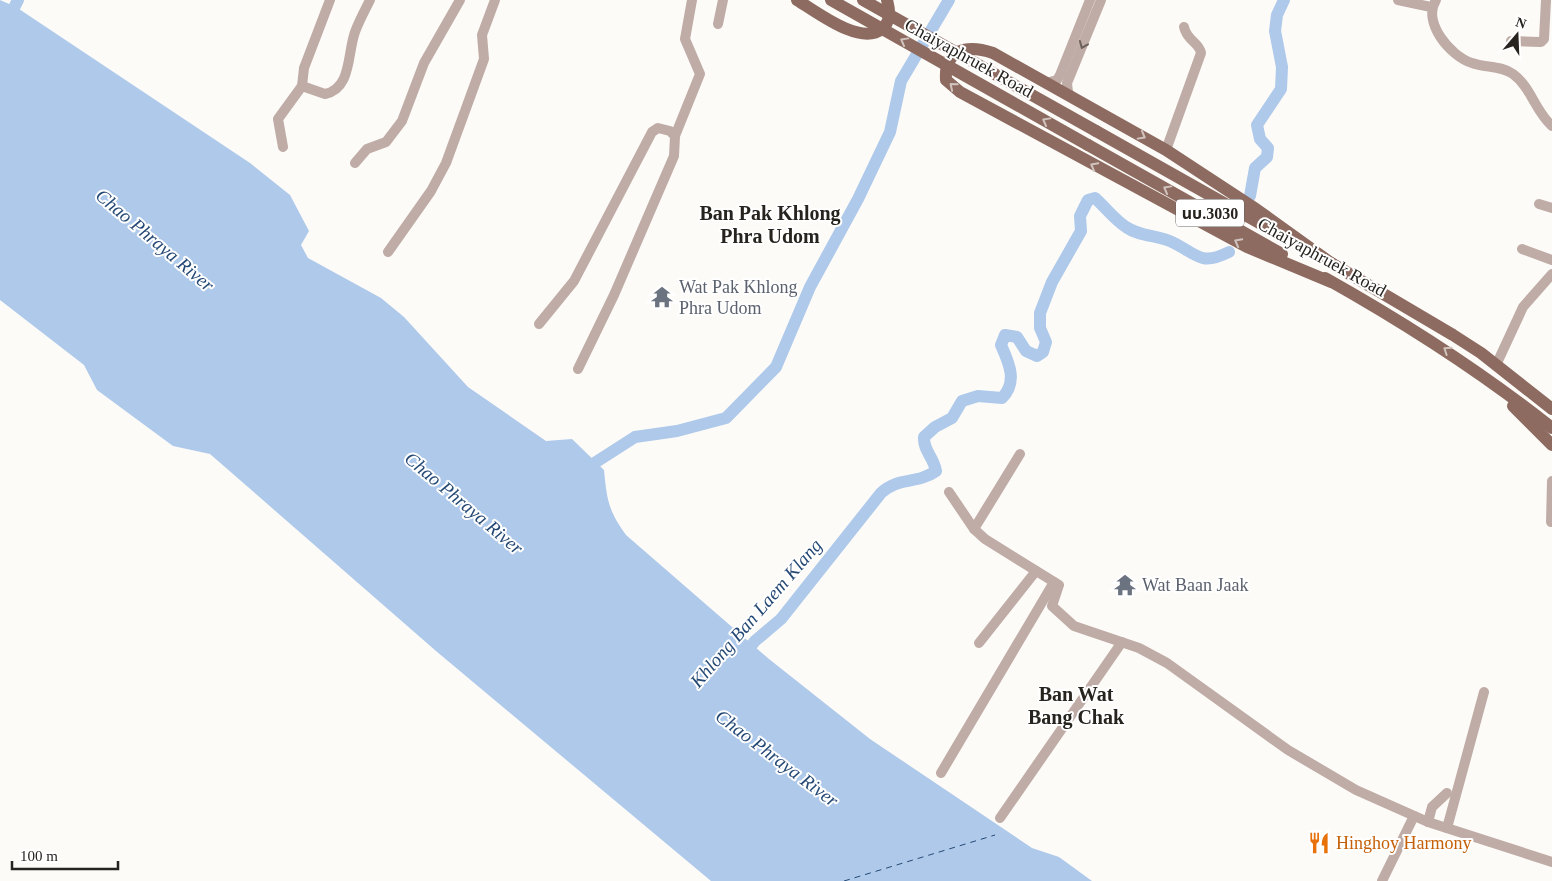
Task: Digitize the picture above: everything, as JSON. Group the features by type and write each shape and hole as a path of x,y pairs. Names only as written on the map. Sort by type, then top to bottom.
{"main road":[{"name":"Chaiyaphruek Road","path":"797,0 851,31 867,34 878,32 888,22 890,14 887,0"},
{"name":"Chaiyaphruek Road","path":"832,0 1424,335 1487,378 1552,428"},
{"name":"Chaiyaphruek Road","path":"863,0 1424,316 1481,353 1552,409"},
{"path":"1331,282 1247,247 1086,162 960,92 946,80 945,69 950,58 956,53 972,48 993,53 1166,150 1338,268"},
{"name":"Chaiyaphruek Road","path":"1481,353 1498,361 1552,398"},
{"path":"1487,378 1552,444"}],"street":[{"path":"283,147 278,119 302,86 304,68 330,0"},
{"path":"302,86 325,94 340,87 345,78 356,30 370,0"},
{"path":"355,164 367,149 386,142 402,121 424,63 460,0"},
{"path":"388,252 431,190 446,163 484,59 482,35 495,0"},
{"path":"578,369 614,295 674,156 675,136 700,74 685,40 692,0"},
{"path":"718,24 723,0"},
{"path":"1071,97 1068,92 1067,83 1087,22 1090,0"},
{"path":"1046,83 1056,80 1060,75 1087,22 1101,0"},
{"path":"1398,0 1434,4 1432,20 1436,30 1455,52 1472,63 1505,69 1513,74 1524,84 1540,113 1552,126"},
{"path":"1511,41 1541,42 1544,39 1546,0"},
{"path":"1166,150 1201,54 1200,49 1186,36 1184,27"},
{"path":"539,324 574,281 652,132 658,128 670,131 675,136"},
{"path":"1539,204 1552,208"},
{"path":"1522,249 1552,260"},
{"path":"1498,361 1523,307 1552,274"},
{"path":"974,529 1020,454"},
{"path":"1551,522 1552,481"},
{"path":"949,492 974,529 985,539 1059,585 1052,606 1074,626 1122,642 1150,654 1185,675 1288,750 1356,790 1428,822 1552,862"},
{"path":"979,643 1036,571"},
{"path":"941,773 1054,582"},
{"path":"1000,818 1122,642"},
{"path":"1447,828 1484,692"},
{"path":"1428,822 1432,807 1447,793"},
{"path":"1382,881 1414,816"}],"water":[{"name":"Chao Phraya River","path":"0,0 16,7 250,163 290,195 309,231 301,245 308,258 381,298 404,317 468,387 546,441 572,439 604,470 609,504 615,519 626,535 769,659 870,739 1032,848 1059,857 1092,881 711,881 436,651 210,454 173,446 97,390 84,365 0,300"}],"waterway":[{"path":"0,35 18,0"},
{"path":"582,471 635,437 677,431 726,418 776,367 810,287 858,199 890,132 901,81 949,0"},
{"name":"Khlong Ban Laem Klang","path":"1250,196 1255,168 1267,157 1268,148 1260,139 1257,125 1281,89 1282,67 1275,31 1277,15 1284,0"},
{"name":"Khlong Ban Laem Klang","path":"741,658 755,641 781,619 881,493 894,484 921,478 936,471 925,446 924,437 935,427 952,418 962,401 978,396 1002,398 1007,392 1011,379 1009,365 1001,345 1005,335 1017,337 1026,351 1037,356 1043,352 1046,342 1040,328 1040,313 1052,282 1081,231 1080,216 1088,200 1095,198 1118,221 1131,230 1168,240 1200,257 1212,258 1229,252"}],"ferry route":[{"path":"844,881 995,835"}],"place":[{"name":"Wat Pak Khlong Phra Udom","path":"662,297"},
{"name":"Wat Baan Jaak","path":"1125,585"},
{"name":"Hinghoy Harmony","path":"1319,843"}],"district":[{"name":"Ban Pak Khlong Phra Udom","path":"770,224"},
{"name":"Ban Wat Bang Chak","path":"1076,706"}]}
